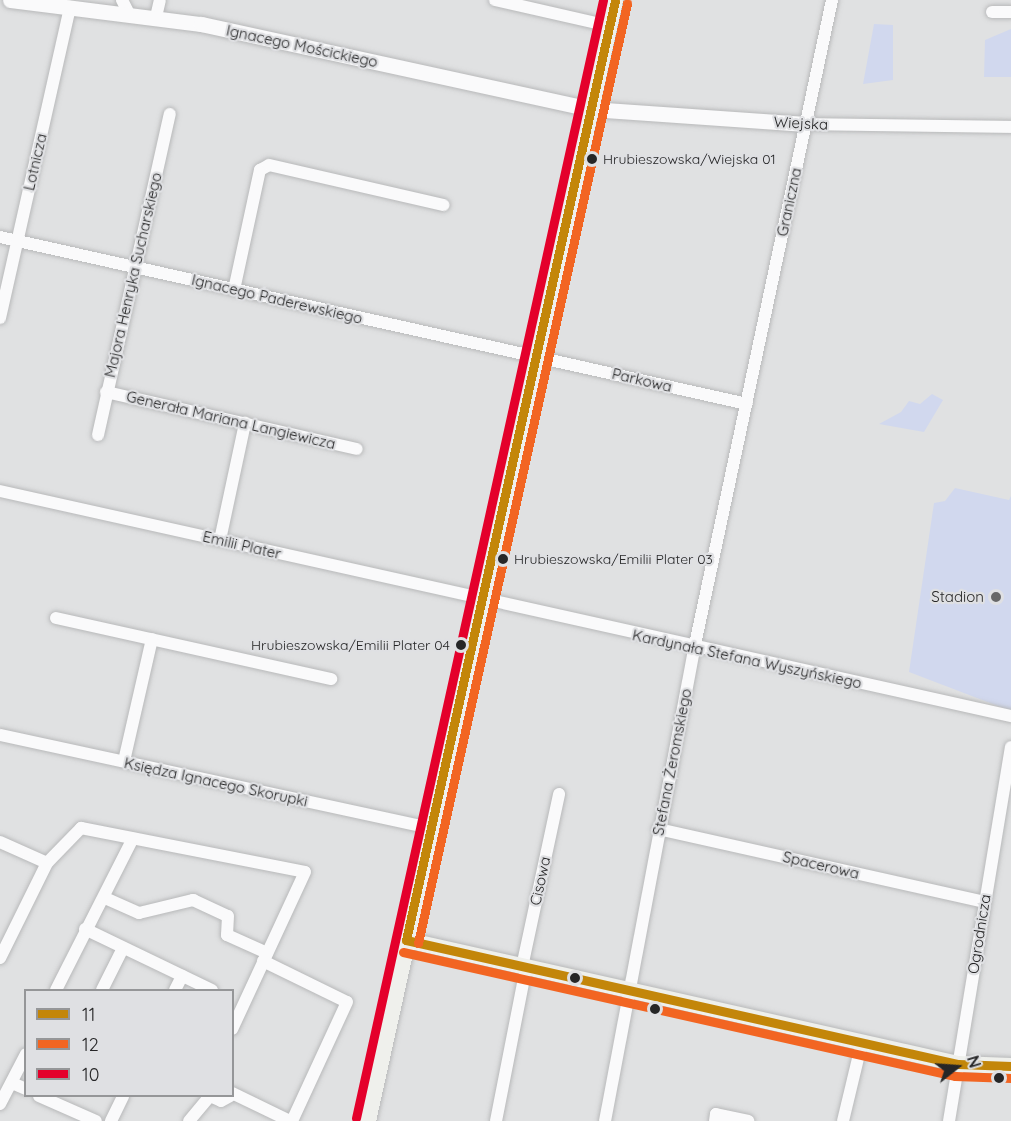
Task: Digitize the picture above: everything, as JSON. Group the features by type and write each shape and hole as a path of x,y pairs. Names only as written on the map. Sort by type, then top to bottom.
{"main road":[{"path":"368,1121 406,940 433,829 615,0"},
{"path":"406,940 958,1064 1011,1066"}],"street":[{"name":"Ignacego Mościckiego","path":"10,0 156,17 591,109"},
{"path":"122,0 129,14"},
{"path":"156,17 160,0"},
{"path":"495,0 609,26"},
{"name":"Graniczna","path":"747,404 831,0"},
{"name":"Lotnicza","path":"0,318 70,7"},
{"path":"992,12 1011,12"},
{"name":"Wiejska","path":"591,109 805,124 1011,127"},
{"name":"Majora Henryka Sucharskiego","path":"98,435 170,114"},
{"path":"234,290 260,170 269,165 443,205"},
{"name":"Ignacego Paderewskiego","path":"0,237 536,357"},
{"name":"Parkowa","path":"536,357 747,404"},
{"name":"Generała Mariana Langiewicza","path":"106,392 357,449"},
{"name":"Stefana Żeromskiego","path":"605,1121 658,829 747,404"},
{"path":"220,540 244,423"},
{"name":"Emilii Plater","path":"0,491 483,600"},
{"name":"Kardynała Stefana Wyszyńskiego","path":"483,600 1011,716"},
{"path":"56,618 331,679"},
{"path":"124,761 152,639"},
{"name":"Księdza Ignacego Skorupki","path":"0,735 433,829"},
{"name":"Ogrodnicza","path":"949,1121 1011,747"},
{"name":"Cisowa","path":"496,1121 559,794"},
{"path":"0,958 47,863 81,828 305,873 265,957 237,1003 234,1019"},
{"name":"Spacerowa","path":"658,829 984,902"},
{"path":"56,989 85,929 105,898 133,838"},
{"path":"0,842 47,863"},
{"path":"105,898 139,913 193,900 228,916 227,934 346,1002 288,1120 234,1094"},
{"path":"85,929 210,989"},
{"path":"102,989 123,948"},
{"path":"176,989 182,976"},
{"path":"843,1121 862,1042"},
{"path":"0,1104 24,1058"},
{"path":"12,1083 24,1088"},
{"path":"46,1097 96,1121"},
{"path":"111,1121 122,1097"},
{"path":"189,1121 208,1097"},
{"path":"214,1097 221,1101 226,1097"},
{"path":"716,1118 748,1121"}],"shaded area":[{"path":"874,24 893,25 893,80 863,84"},
{"path":"1011,29 1011,77 984,77 985,40"},
{"path":"932,394 943,400 924,432 879,424 901,412 909,401 920,404"},
{"path":"955,488 1009,500 1011,496 1011,711 909,672 934,503 945,501"}],"transit line":[{"name":"10","path":"356,1118 603,0"},
{"name":"11","path":"406,940 615,0"},
{"name":"12","path":"418,943 627,3"},
{"name":"11","path":"406,940 958,1064 1011,1066"},
{"name":"12","path":"403,952 955,1076 1011,1078"}],"place":[{"name":"Hrubieszowska/Wiejska 01","path":"592,159"},
{"name":"Hrubieszowska/Emilii Plater 03","path":"503,559"},
{"name":"Stadion","path":"996,597"},
{"name":"Hrubieszowska/Emilii Plater 04","path":"461,645"}]}
